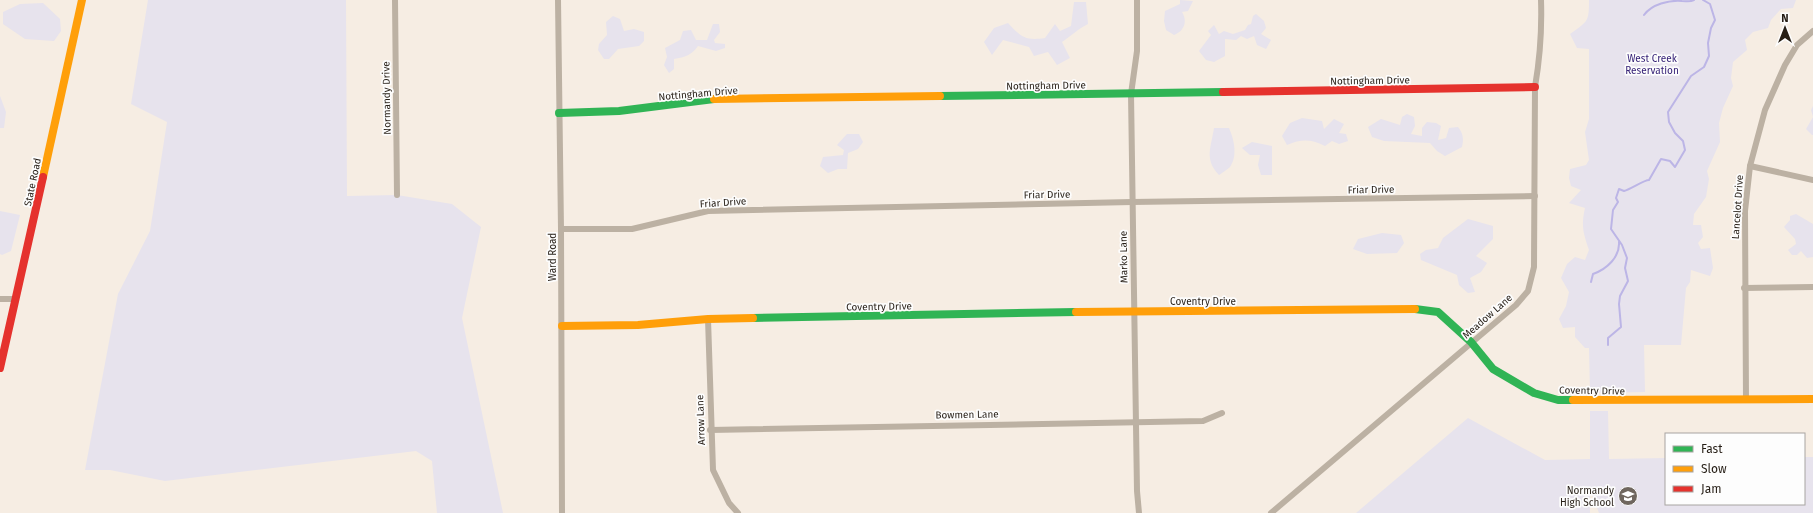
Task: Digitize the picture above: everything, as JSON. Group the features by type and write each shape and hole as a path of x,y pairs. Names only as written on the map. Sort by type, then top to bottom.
{"street":[{"name":"State Road","path":"0,368 82,0"},
{"name":"Normandy Drive","path":"395,0 397,195"},
{"name":"Ward Road","path":"558,0 562,229 562,513"},
{"name":"Marko Lane","path":"1137,0 1137,51 1131,94 1137,491 1139,513"},
{"name":"Meadow Lane","path":"1271,513 1516,305 1528,291 1534,267 1535,87 1541,39 1541,0"},
{"name":"Lancelot Drive","path":"1746,400 1744,211 1750,166 1765,110 1785,65 1797,45 1813,31"},
{"name":"Nottingham Drive","path":"559,113 619,111 717,99 1535,87"},
{"path":"1750,166 1813,180"},
{"name":"Friar Drive","path":"562,229 632,229 708,211 1132,202 1535,196"},
{"path":"1744,288 1813,287"},
{"path":"0,299 15,299"},
{"name":"Coventry Drive","path":"562,326 638,325 708,319 1134,311 1420,309 1438,312 1471,342 1493,369 1534,393 1558,400 1813,399"},
{"name":"Arrow Lane","path":"708,319 710,430 713,470 728,503 738,513"},
{"name":"Bowmen Lane","path":"710,430 1136,421 1203,421 1222,413"}],"green space":[{"path":"148,0 346,0 347,196 397,195 452,204 481,227 462,318 503,513 437,513 432,461 416,451 165,481 110,470 85,470 118,294 150,231 167,122 131,104"},
{"path":"1180,0 1193,1 1188,11 1182,12 1185,19 1183,29 1174,35 1166,30 1164,21 1165,11 1180,4"},
{"name":"West Creek Reservation","path":"1589,0 1796,0 1793,8 1781,9 1771,20 1768,28 1753,32 1745,40 1747,50 1733,62 1731,78 1733,86 1723,108 1719,123 1720,142 1707,171 1709,179 1706,197 1694,214 1693,225 1701,225 1703,237 1698,243 1701,249 1710,248 1713,268 1710,276 1691,270 1690,282 1686,288 1681,345 1644,345 1645,392 1590,393 1589,348 1585,348 1575,337 1575,327 1563,328 1559,319 1566,306 1569,292 1561,278 1567,264 1575,257 1585,260 1589,250 1583,229 1585,208 1569,203 1581,190 1571,186 1569,178 1570,169 1586,165 1589,160 1585,132 1589,119 1589,49 1577,48 1570,34 1581,26 1588,17"},
{"path":"1074,2 1086,2 1088,24 1062,42 1070,58 1057,65 1048,52 1034,56 1029,47 1003,40 992,55 984,42 994,28 1008,23 1016,32 1024,37 1033,39 1045,38 1055,24 1060,31 1071,26"},
{"path":"43,3 60,19 61,31 54,41 25,39 3,24 3,12 20,4"},
{"path":"1256,14 1264,21 1266,28 1261,34 1271,40 1266,49 1257,45 1254,36 1247,39 1241,36 1236,40 1225,39 1225,56 1214,62 1206,60 1199,51 1211,35 1208,31 1214,25 1219,34 1224,31 1233,34 1245,30 1248,25 1251,24 1253,16"},
{"path":"613,16 620,19 624,31 634,29 644,32 644,41 639,46 618,49 609,59 604,59 598,50 599,44 607,35 606,22"},
{"path":"713,24 719,24 720,32 714,40 715,43 725,44 725,48 716,51 698,46 688,55 674,59 674,69 669,73 664,65 667,57 665,48 680,40 683,31 691,30 696,40 707,40"},
{"path":"0,96 6,112 4,128 0,128"},
{"path":"1813,106 1813,117 1811,110"},
{"path":"1407,114 1414,117 1415,126 1411,134 1422,136 1422,128 1427,122 1436,123 1441,126 1438,140 1446,138 1449,128 1458,127 1463,136 1462,147 1445,156 1437,151 1430,143 1384,141 1372,137 1368,127 1381,119 1400,125 1402,117"},
{"path":"1813,117 1813,135 1812,135 1806,129"},
{"path":"1302,118 1322,121 1324,129 1334,119 1344,124 1339,133 1346,134 1348,141 1339,144 1332,141 1325,146 1315,142 1306,141 1287,145 1282,136 1290,123"},
{"path":"1214,128 1229,128 1235,153 1230,167 1219,175 1211,164 1210,158 1210,147"},
{"path":"847,134 859,134 863,142 858,149 848,153 847,169 838,169 828,173 820,166 823,157 843,155 844,150 837,145"},
{"path":"1252,142 1272,146 1272,175 1261,175 1258,165 1260,155 1250,155 1242,148"},
{"path":"0,211 20,215 11,251 2,255 0,254"},
{"path":"1796,214 1813,224 1813,257 1807,258 1801,251 1797,255 1792,255 1788,250 1796,244 1795,239 1784,227 1790,220 1790,216"},
{"path":"1468,219 1493,226 1493,239 1476,256 1487,263 1481,272 1470,278 1475,292 1468,293 1459,285 1457,275 1421,260 1420,254 1426,250 1438,248 1443,238"},
{"path":"1382,233 1401,235 1404,243 1397,253 1367,254 1353,249 1358,239"},
{"path":"1590,411 1608,411 1609,459 1665,458 1665,505 1805,505 1805,457 1813,457 1813,513 1599,513 1590,489 1590,513 1356,513 1468,418 1545,460 1590,459"}],"waterway":[{"path":"1644,15 1656,5 1672,1 1694,0"},
{"path":"1608,345 1608,338 1621,327 1619,304 1620,296 1628,281 1625,268 1627,258 1622,245 1611,229 1613,210 1618,202 1616,198 1619,189 1624,191 1649,180 1661,159 1670,161 1675,167 1685,150 1683,141 1675,133 1669,122 1668,112 1691,76 1704,67 1709,56 1708,43 1711,28 1715,20 1710,4 1703,0"},
{"path":"1591,282 1593,274 1608,266 1612,262 1617,253 1619,242"}],"traffic: fast":[{"path":"940,96 1223,92"},
{"path":"559,113 619,111 714,99"},
{"path":"1415,309 1438,312 1471,342 1493,369 1534,393 1558,400 1573,400"},
{"path":"753,318 1076,312"}],"traffic: slow":[{"path":"43,177 82,0"},
{"path":"714,99 940,96"},
{"path":"1076,312 1415,309"},
{"path":"562,326 638,325 708,319 753,318"},
{"path":"1573,400 1813,399"}],"traffic: jam":[{"path":"1223,92 1535,87"},
{"path":"0,368 43,177"}],"place":[{"name":"Normandy High School","path":"1628,496"}]}
